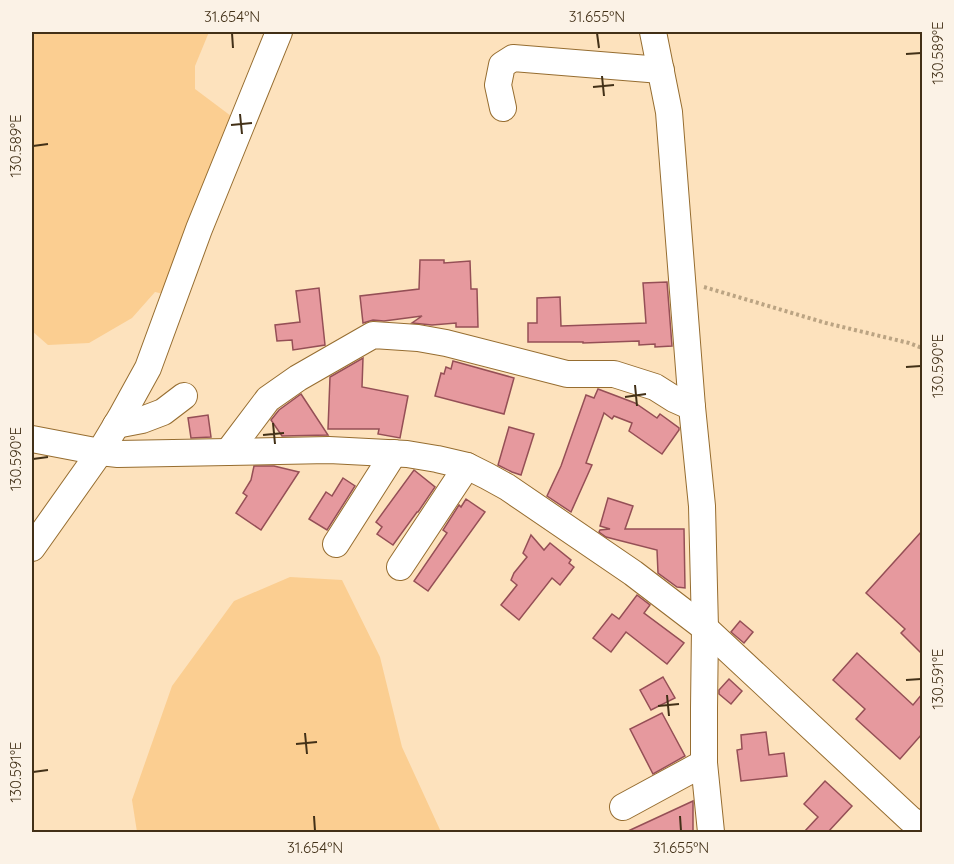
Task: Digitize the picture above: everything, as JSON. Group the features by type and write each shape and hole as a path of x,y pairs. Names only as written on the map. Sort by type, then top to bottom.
{"street":[{"path":"32,548 100,452 148,368 199,229 279,32"},
{"path":"653,32 669,112 702,506 705,628 704,763 711,832"},
{"path":"502,108 498,85 502,65 513,57 661,70"},
{"path":"228,452 268,399 298,378 374,336 418,338 446,343 567,374 614,374 655,387 674,399 692,406"},
{"path":"116,425 142,420 164,412 184,396"},
{"path":"32,439 118,454 329,450 394,453 467,466 516,494 633,573 705,628 909,819 922,827"},
{"path":"336,543 394,453"},
{"path":"400,567 467,466"},
{"path":"623,807 704,763"}],"path":[{"path":"683,281 826,323 922,348"}],"shaded area":[{"path":"32,32 209,32 195,66 195,89 231,116 172,296 155,292 132,318 89,343 48,345 32,331"},
{"path":"290,577 342,580 380,657 402,747 441,832 137,832 132,800 172,686 234,601"}],"building":[{"path":"420,260 444,260 444,263 470,261 471,289 477,289 478,327 456,327 456,323 432,325 412,323 422,316 384,321 373,320 363,323 360,296 419,289"},
{"path":"667,282 672,346 639,345 639,341 528,342 528,323 537,323 537,298 560,297 561,326 646,323 643,283"},
{"path":"319,288 325,345 293,350 292,340 277,341 275,325 300,322 296,291"},
{"path":"363,358 362,387 408,396 400,438 378,434 379,429 328,429 330,377"},
{"path":"453,361 514,378 504,414 435,396 441,373 444,374 446,367 451,369"},
{"path":"598,389 635,403 657,418 660,414 679,430 662,454 629,431 632,423 614,416 612,419 604,413 586,463 592,465 571,512 547,496 561,466 586,395 594,398"},
{"path":"301,394 328,435 282,436 271,420 279,410"},
{"path":"208,415 211,437 191,438 188,418"},
{"path":"509,427 534,434 521,475 498,465"},
{"path":"254,466 274,466 299,472 261,530 236,513 247,496 243,493 251,480"},
{"path":"414,470 435,487 393,545 377,534 382,527 376,522"},
{"path":"343,478 355,486 327,530 309,519 326,492 332,496"},
{"path":"608,498 633,506 625,529 684,529 685,588 677,587 658,573 657,550 606,537 599,532 610,529 600,526"},
{"path":"466,499 485,512 428,591 414,581 447,533 443,530 459,505 461,507"},
{"path":"922,531 922,654 901,633 905,629 866,593"},
{"path":"531,535 544,550 550,543 571,560 569,563 574,567 560,585 552,578 519,620 501,605 517,585 511,580 527,557 523,553"},
{"path":"637,595 650,605 644,613 684,643 667,664 626,632 611,652 593,638 612,614 619,619"},
{"path":"740,621 753,632 744,643 731,632"},
{"path":"857,653 913,705 922,694 922,734 900,759 856,719 865,709 833,680"},
{"path":"663,677 675,698 651,710 640,690"},
{"path":"729,679 742,691 731,704 719,694 719,690"},
{"path":"662,713 685,756 653,774 630,729"},
{"path":"766,732 769,755 784,753 787,776 741,781 737,750 742,749 741,735"},
{"path":"825,781 852,806 828,832 804,832 818,817 804,804"},
{"path":"693,801 693,832 626,832"}]}
